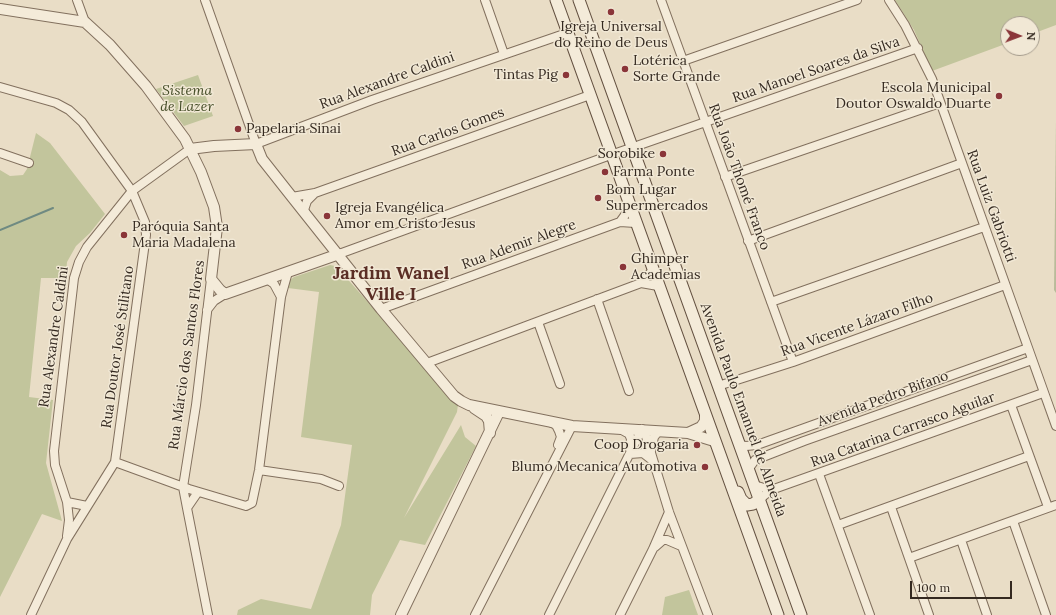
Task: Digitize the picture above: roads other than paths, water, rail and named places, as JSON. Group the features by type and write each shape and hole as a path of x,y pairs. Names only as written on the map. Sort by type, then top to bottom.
{"main road":[{"path":"556,0 635,223 778,615"},
{"name":"Avenida Paulo Emanuel de Almeida","path":"578,0 801,615"},
{"path":"719,454 730,471 743,502 751,505 760,499"}],"street":[{"path":"0,9 85,22 77,0"},
{"path":"205,0 262,159 381,308 454,396 486,416 490,425 490,433"},
{"path":"485,0 504,54"},
{"name":"Rua João Thomé Franco","path":"661,0 793,362"},
{"path":"683,61 857,0"},
{"name":"Rua Luiz Gabriotti","path":"889,0 906,25 918,48 940,103 1056,426"},
{"name":"Rua Márcio dos Santos Flores","path":"85,22 146,86 185,139 201,172 214,206 217,227 196,405 183,487 208,615"},
{"name":"Rua Alexandre Caldini","path":"67,539 69,520 67,502 55,465 54,451 74,278 79,262 87,247 132,190 190,149 256,144 504,54 567,33"},
{"name":"Rua Manoel Soares da Silva","path":"632,147 918,48"},
{"name":"Rua Doutor José Stilitano","path":"0,87 56,103 69,110 82,122 132,190 145,222 146,235 115,462 67,539 31,615"},
{"name":"Rua Carlos Gomes","path":"292,197 315,193 590,95"},
{"path":"725,177 940,103"},
{"path":"201,172 201,157 205,150 214,146"},
{"path":"207,310 214,301 225,294 632,147"},
{"path":"0,154 29,163"},
{"path":"748,241 962,164"},
{"path":"306,214 304,210 307,201 315,193"},
{"path":"620,222 630,208"},
{"name":"Rua Ademir Alegre","path":"381,308 620,222 635,223"},
{"path":"771,302 984,227"},
{"path":"316,262 324,253 326,248 326,239"},
{"path":"352,271 349,259 354,248"},
{"path":"427,363 641,283 653,270"},
{"path":"115,462 198,492 249,505 254,499 259,470 281,297 288,272"},
{"path":"211,279 215,286 225,294"},
{"path":"267,279 274,284 281,297"},
{"path":"641,283 658,286"},
{"name":"Rua Vicente Lázaro Filho","path":"718,386 793,362 1005,285"},
{"path":"597,299 629,391"},
{"path":"538,322 560,384"},
{"name":"Avenida Pedro Bifano","path":"739,444 746,446 757,444 1028,348"},
{"name":"Avenida Pedro Bifano","path":"748,470 755,460 804,441 1032,360"},
{"name":"Rua Catarina Carrasco Aguilar","path":"760,499 771,490 820,474 1043,393"},
{"path":"469,405 567,425 688,433 714,441"},
{"path":"909,558 1052,506 1029,456 1010,405"},
{"path":"401,615 499,412"},
{"path":"688,433 701,427 705,421 705,416"},
{"path":"550,422 556,425 561,437"},
{"path":"555,456 561,437 567,425"},
{"path":"476,615 555,456 567,425"},
{"path":"618,428 629,434 631,444 630,454"},
{"path":"800,429 804,441"},
{"path":"549,615 643,430"},
{"path":"643,430 669,512 708,615"},
{"path":"652,460 651,448 654,437 658,433 664,431"},
{"path":"630,454 643,453 652,460"},
{"path":"838,525 1029,456"},
{"path":"259,470 321,479 339,486"},
{"path":"820,474 870,615"},
{"path":"754,485 771,490"},
{"path":"188,508 198,492"},
{"path":"67,502 87,506"},
{"path":"891,507 929,615"},
{"path":"620,615 653,549 669,512"},
{"path":"1013,521 1046,615"},
{"path":"663,526 669,523 675,529"},
{"path":"653,549 675,529"},
{"path":"663,540 673,541 681,546"},
{"path":"961,540 987,615"}],"waterway":[{"path":"0,230 53,208"}],"place":[{"name":"Igreja Universal do Reino de Deus","path":"611,12"},
{"name":"Lotérica Sorte Grande","path":"625,69"},
{"name":"Tintas Pig","path":"566,75"},
{"name":"Escola Municipal Doutor Oswaldo Duarte","path":"999,96"},
{"name":"Papelaria Sinai","path":"238,129"},
{"name":"Sorobike","path":"663,154"},
{"name":"Farma Ponte","path":"605,172"},
{"name":"Bom Lugar Supermercados","path":"598,198"},
{"name":"Igreja Evangélica Amor em Cristo Jesus","path":"327,216"},
{"name":"Paróquia Santa Maria Madalena","path":"124,235"},
{"name":"Ghimper Academias","path":"623,267"},
{"name":"Coop Drogaria","path":"697,445"},
{"name":"Blumo Mecanica Automotiva","path":"705,467"}],"district":[{"name":"Jardim Wanel Ville I","path":"391,284"}],"park label":[{"name":"Sistema de Lazer","path":"187,100"}]}
